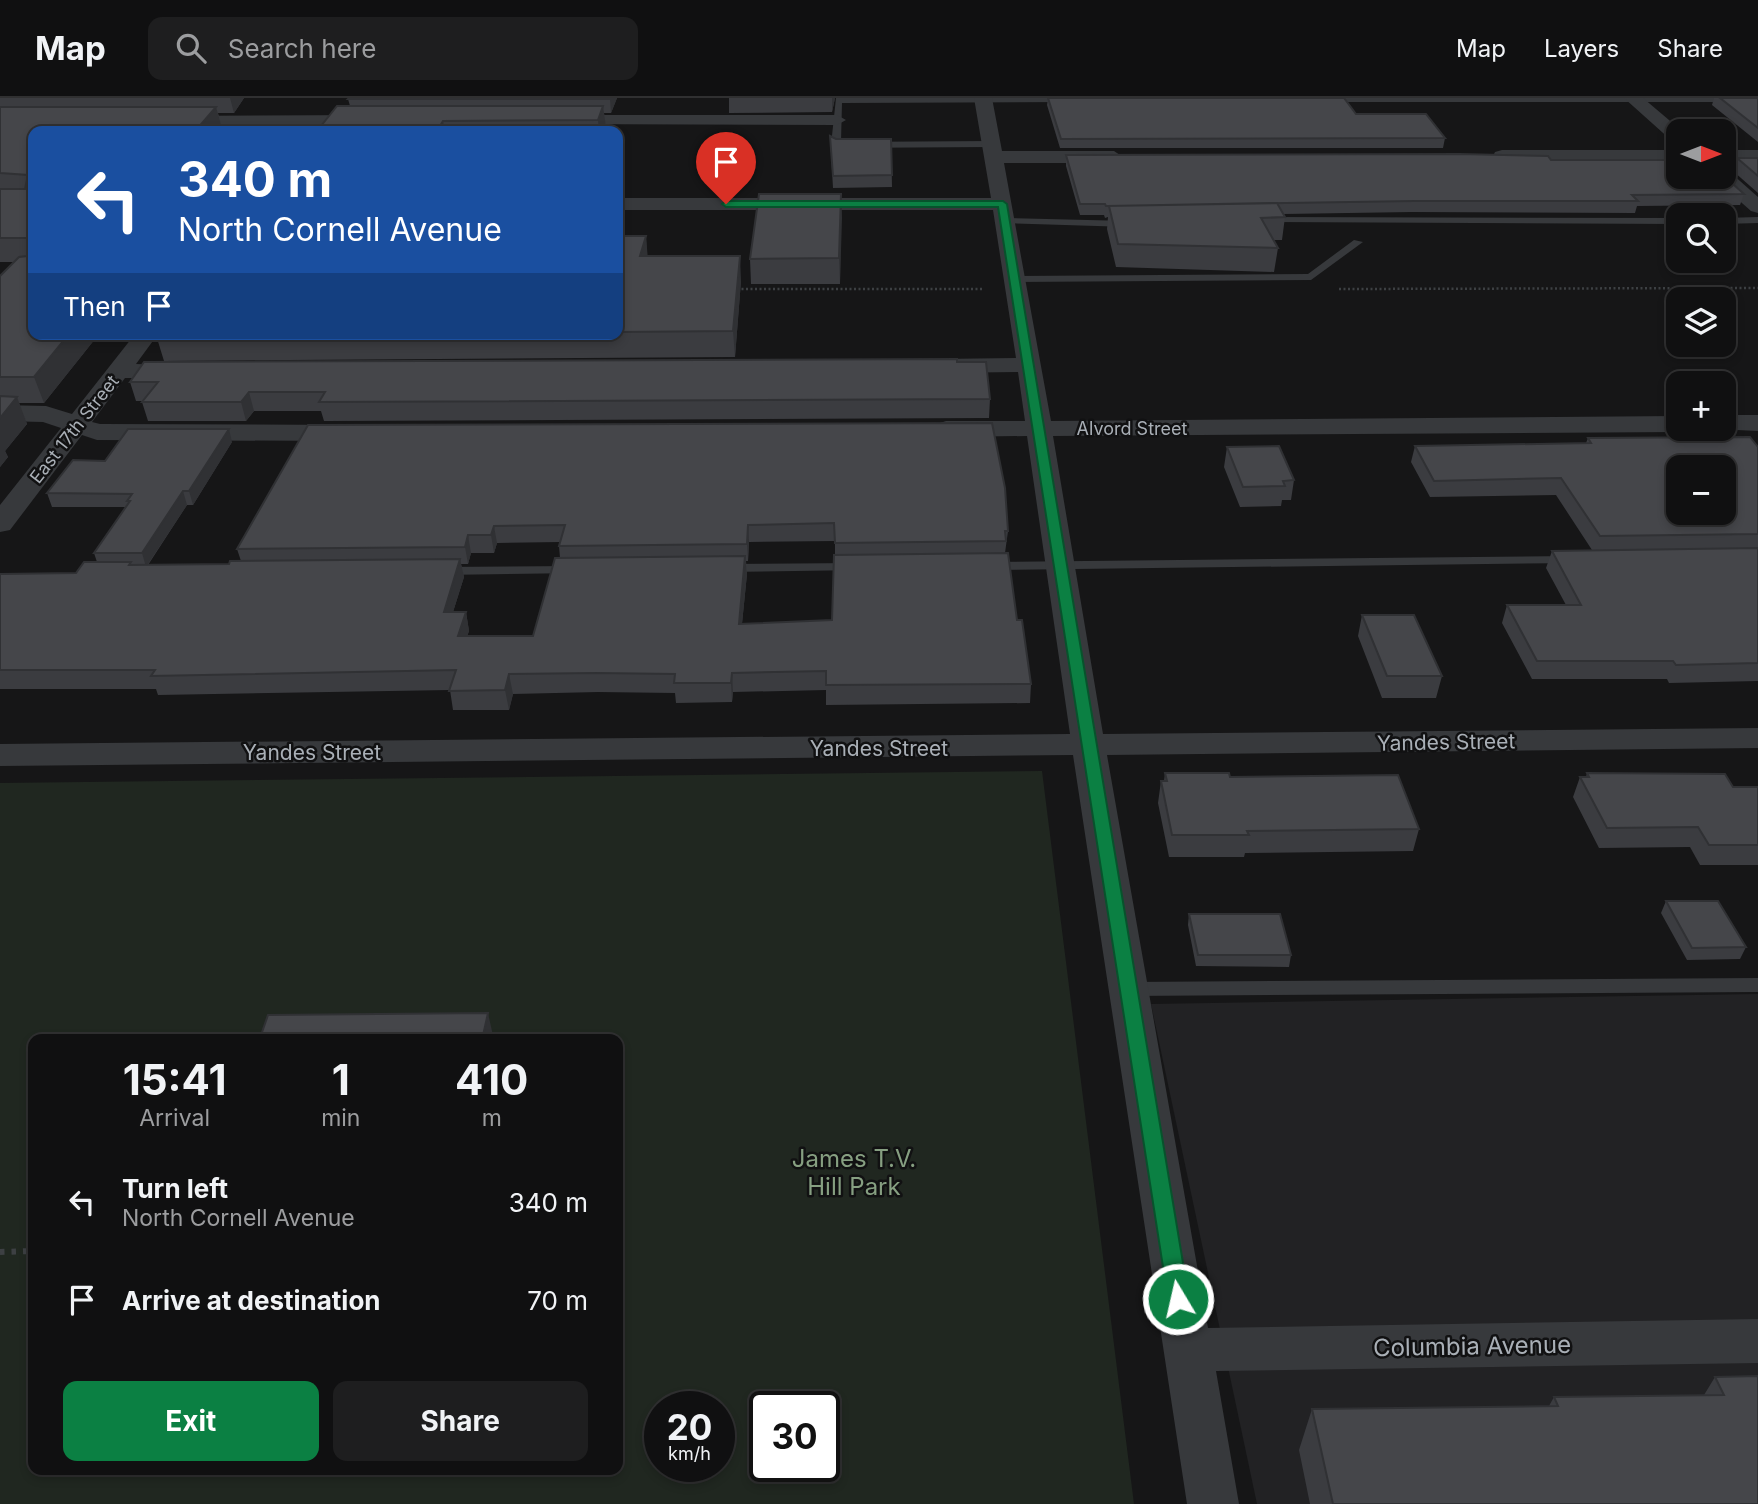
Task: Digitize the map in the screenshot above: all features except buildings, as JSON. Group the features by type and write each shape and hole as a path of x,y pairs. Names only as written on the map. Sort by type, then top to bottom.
{"street":[{"path":"983,99 1004,212 1006,284 1030,365 1088,746 1213,1504"},
{"path":"1634,99 1666,127"},
{"path":"154,121 397,120"},
{"path":"535,120 837,120"},
{"path":"993,151 1134,157"},
{"path":"1483,156 1666,156"},
{"path":"1736,156 1758,156"},
{"path":"1736,188 1758,207"},
{"path":"623,204 1004,212"},
{"name":"East 17th Street","path":"0,524 142,340"},
{"path":"912,366 1030,365"},
{"path":"119,371 203,370"},
{"path":"0,413 46,414 76,427 97,432 373,433"},
{"path":"1736,423 1758,423"},
{"name":"Alvord Street","path":"922,430 1666,424"},
{"name":"Yandes Street","path":"0,755 1758,738"},
{"name":"Columbia Avenue","path":"1187,1350 1758,1341"}],"lane":[{"path":"993,151 836,145 838,100 1087,99"},
{"path":"1312,99 1758,99"},
{"path":"1004,212 1143,224"},
{"path":"1251,220 1666,221"},
{"path":"1736,221 1758,220"},
{"path":"1006,284 1311,277 1358,242"},
{"path":"965,566 1589,560"},
{"path":"713,568 867,567"},
{"path":"420,571 587,569"},
{"path":"1128,989 1758,985"}],"path":[{"path":"726,289 1006,284"},
{"path":"1329,289 1758,288"},
{"path":"0,1252 28,1251"}],"shaded area":[{"path":"1758,994 1758,1504 1257,1504 1151,1004"}],"green space":[{"name":"James T.V. Hill Park","path":"1042,771 1134,1504 0,1504 0,783"}],"route":[{"path":"726,204 1003,204 1178,1299"}]}
